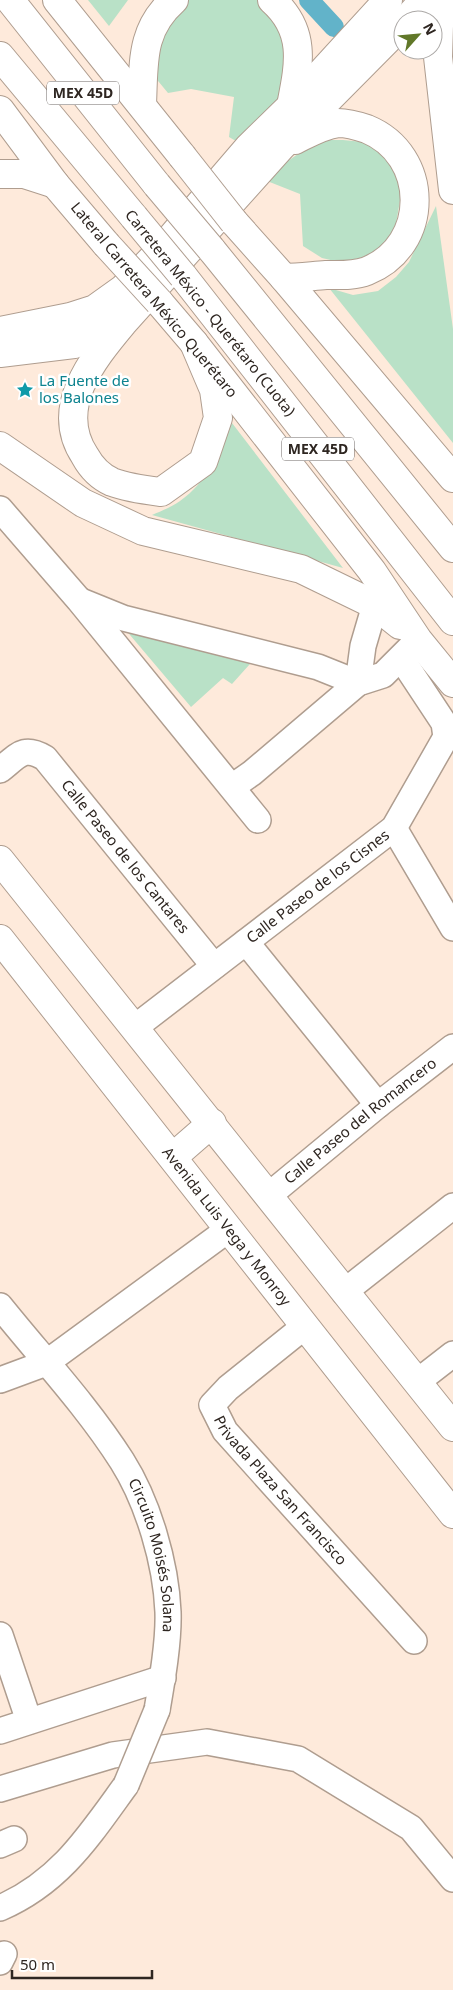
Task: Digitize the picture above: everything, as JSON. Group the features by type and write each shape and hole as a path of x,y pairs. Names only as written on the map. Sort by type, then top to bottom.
{"main road":[{"name":"MEX 45D","path":"10,0 157,185 453,548"},
{"path":"57,0 142,104 234,222 284,278 453,478"},
{"path":"142,104 146,42 154,23 174,0"},
{"path":"272,0 282,8 294,28 299,50 297,76 291,106"},
{"path":"5,328 70,317 95,309 123,289 157,254 248,148 291,106 388,0"},
{"path":"415,10 424,0"},
{"path":"448,0 439,25 438,57 441,98 453,190"},
{"path":"194,343 214,390 218,418 203,462 161,492 127,487 110,481 91,467 79,448 72,417 76,395 86,371 123,323 281,147 393,34"},
{"name":"Carretera México - Querétaro (Cuota)","path":"0,56 183,276 449,618"},
{"name":"Lateral Carretera México Querétaro","path":"0,110 55,184 194,343 372,571 409,649 453,683"},
{"path":"281,147 318,128 338,123 358,125 378,134 395,148 408,166 415,188 415,211 409,232 399,249 384,261 366,271 345,276 284,278"},
{"path":"0,174 24,174 55,184"},
{"path":"0,353 74,344 123,323"},
{"path":"0,446 83,503 143,531 301,569 347,590 375,605 409,649"},
{"path":"0,860 453,1427"},
{"name":"Avenida Luis Vega y Monroy","path":"0,938 453,1514"},
{"path":"172,1157 212,1123"}],"street":[{"path":"0,509 79,600 258,820"},
{"path":"79,600 123,618 318,667 358,683"},
{"path":"358,683 363,646 375,605"},
{"path":"232,787 252,773 358,683 383,675 409,649"},
{"name":"Calle Paseo de los Cisnes","path":"134,1028 394,828 446,737 444,723 409,649"},
{"name":"Calle Paseo de los Cantares","path":"0,770 22,752 33,751 45,758 214,966"},
{"path":"394,828 453,928"},
{"path":"246,942 378,1105"},
{"name":"Calle Paseo del Romancero","path":"268,1196 378,1105 453,1047"},
{"path":"344,1292 453,1206"},
{"path":"0,1380 46,1363 229,1229"},
{"name":"Circuito Moisés Solana","path":"0,1306 100,1430 123,1463 143,1506 162,1565 168,1613 163,1678 157,1710 126,1785 82,1846 42,1885 0,1908"},
{"name":"Privada Plaza San Francisco","path":"305,1326 228,1388 212,1405 225,1430 414,1641"},
{"path":"417,1382 453,1354"},
{"path":"0,1635 29,1721"},
{"path":"0,1731 163,1678"},
{"path":"0,1789 113,1755 207,1742 298,1759 411,1828 453,1879"}],"green space":[{"path":"88,0 128,0 109,26"},
{"path":"174,0 272,0 297,76 248,148 229,137 234,97 191,89 168,93 144,64"},
{"path":"324,140 363,142 380,152 395,167 402,189 394,235 377,251 360,258 339,262 322,258 303,246 300,194 262,179 308,147"},
{"path":"436,206 453,329 453,443 329,288 353,295 378,291 396,277 409,262"},
{"path":"232,423 343,568 152,515 177,503 198,485 212,466"},
{"path":"119,622 259,654 232,684 223,678 191,707"}],"waterway":[{"path":"309,0 334,27"}],"place":[{"name":"La Fuente de los Balones","path":"25,390"}]}
